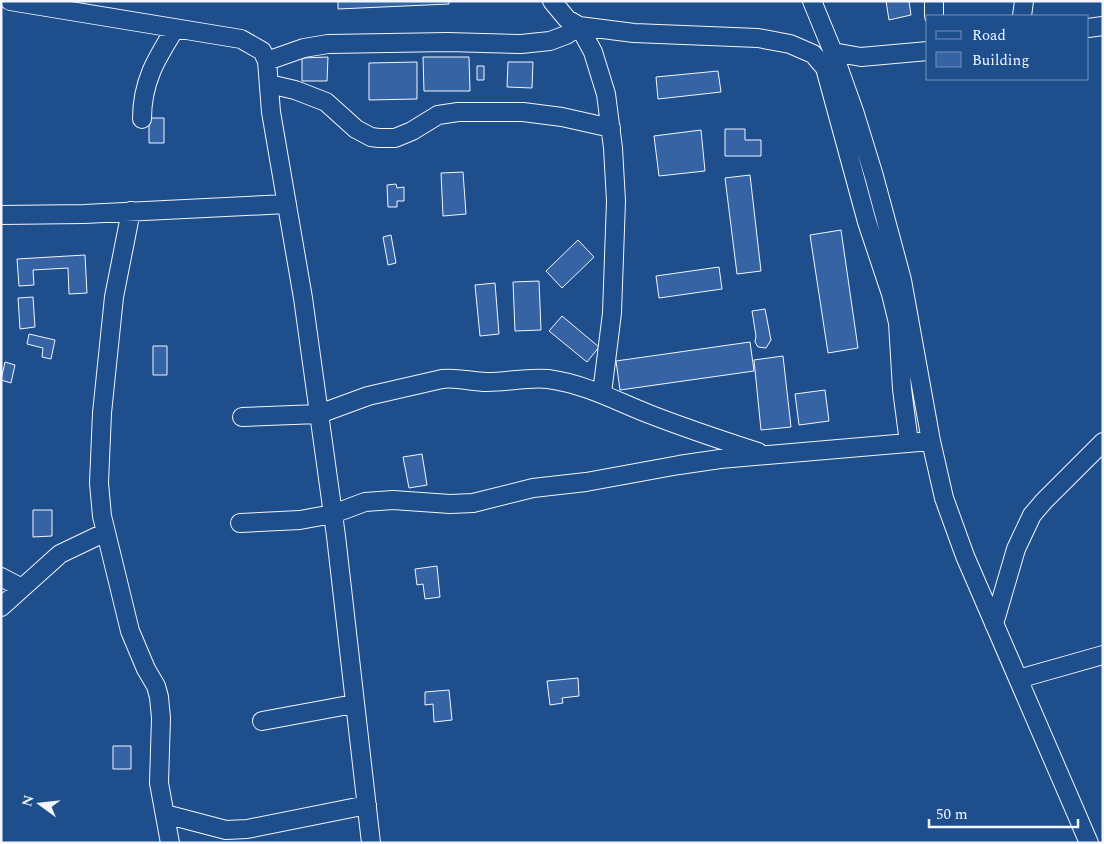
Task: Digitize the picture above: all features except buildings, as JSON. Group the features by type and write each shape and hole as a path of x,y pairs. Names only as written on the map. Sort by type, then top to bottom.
{"street":[{"path":"10,1 241,39 262,51 267,61 271,112 303,298 333,514 371,843"},
{"path":"552,1 567,20 580,26 634,33 758,38 798,46 821,62 825,68 867,222 891,294 898,323 902,389 909,443"},
{"path":"812,1 854,111 902,280 931,440 947,506 965,556 1089,843"},
{"path":"934,1 934,15"},
{"path":"1022,15 1024,1"},
{"path":"267,61 304,48 328,44 448,42 521,44 550,41 566,35 580,26"},
{"path":"580,26 593,52 606,94 611,128 616,201 612,313 602,393"},
{"path":"1089,28 1103,26"},
{"path":"142,119 143,96 150,72 158,55 175,29"},
{"path":"833,52 861,57 926,51"},
{"path":"269,84 295,90 326,102 356,129 380,138 395,138 412,131 438,115 458,112 523,112 562,117 611,128"},
{"path":"1,215 84,214 287,204"},
{"path":"132,211 114,297 102,413 99,482 102,516 130,631 146,669 156,686 159,697 161,718 159,782 170,843"},
{"path":"242,417 319,414 368,396 445,379 490,382 518,379 549,380 602,393 688,430 765,454"},
{"path":"240,523 300,520 333,514 365,502 393,500 450,504 473,503 533,488 586,482 679,465 765,454 826,451 931,440"},
{"path":"994,624 1016,550 1032,515 1103,442"},
{"path":"1,607 60,554 106,532"},
{"path":"1,577 22,588"},
{"path":"1018,680 1103,655"},
{"path":"262,721 354,704"},
{"path":"165,814 226,830 256,827 367,805"}]}
